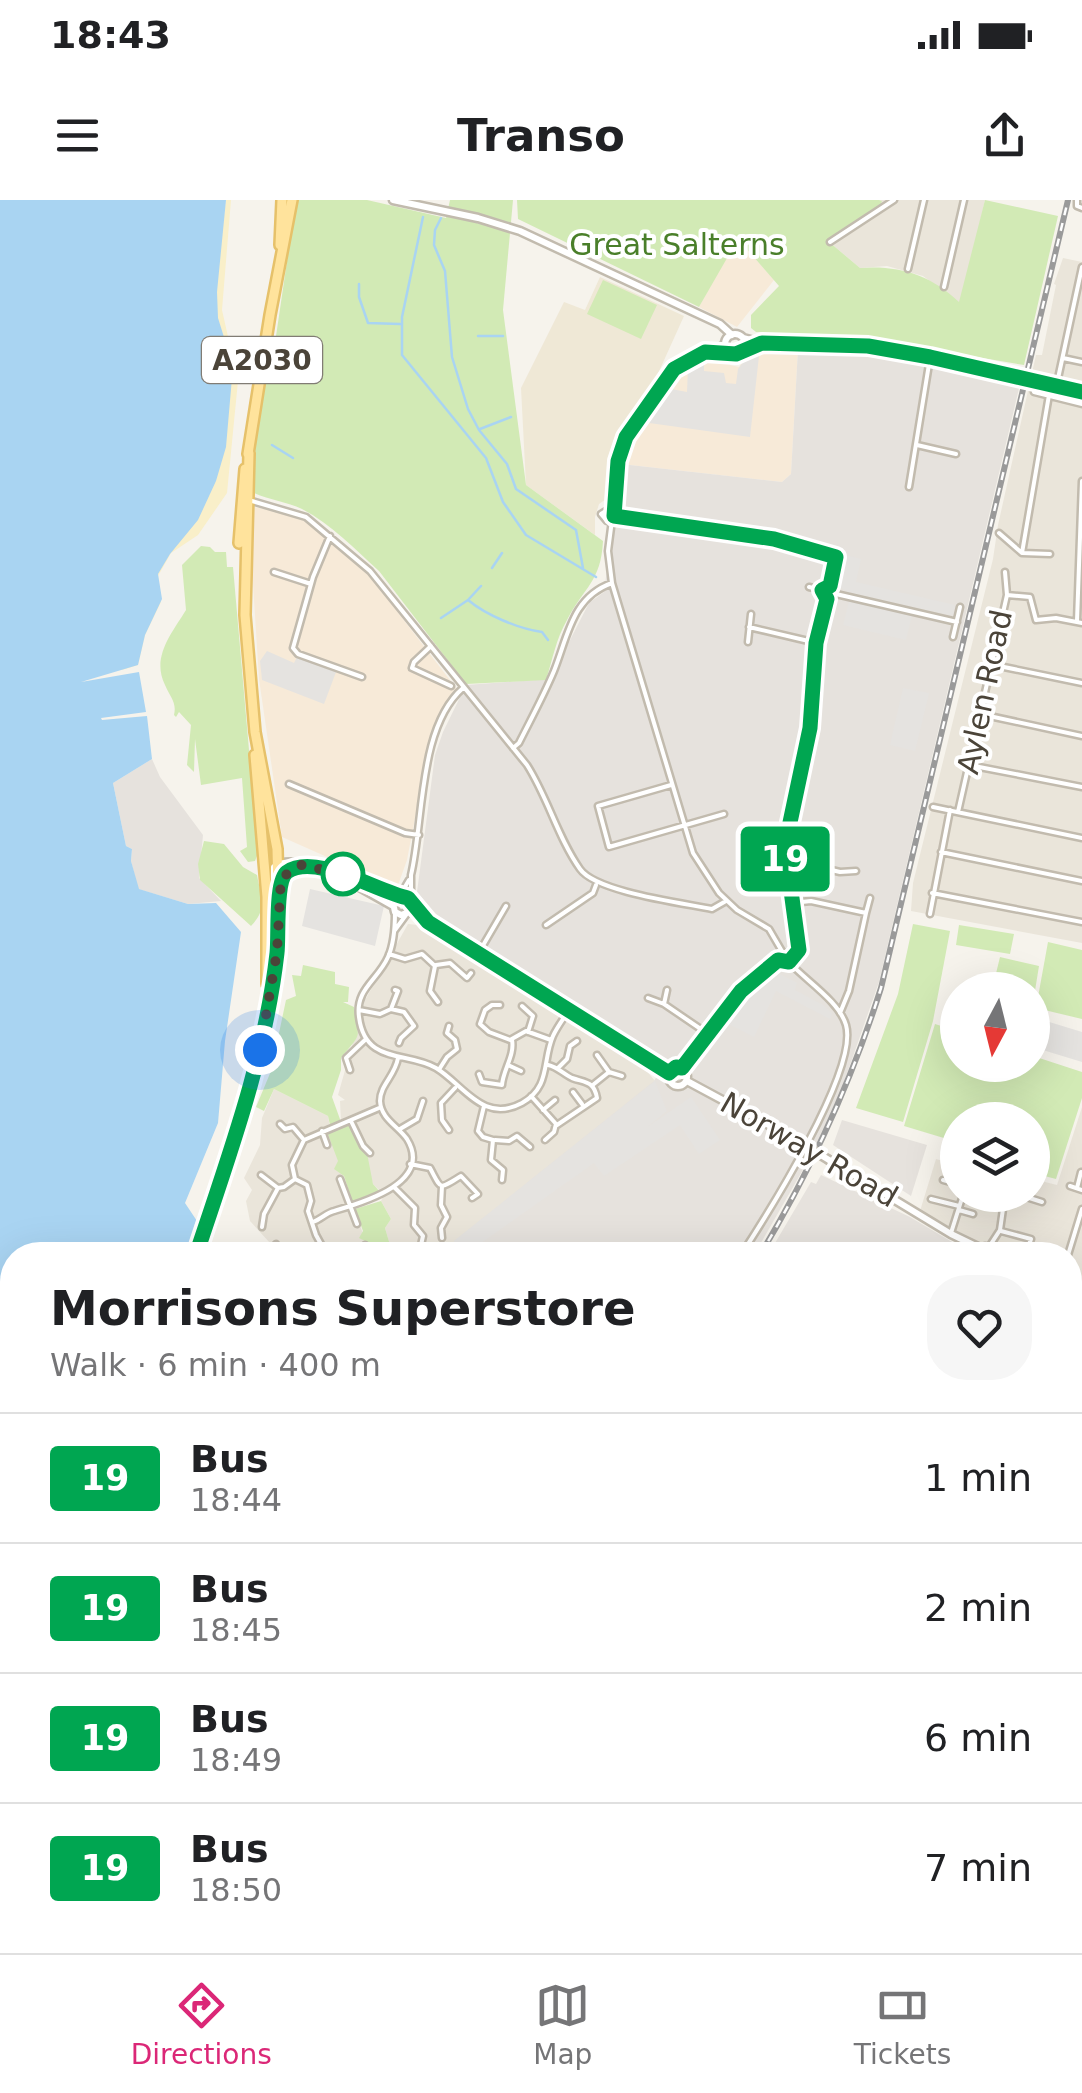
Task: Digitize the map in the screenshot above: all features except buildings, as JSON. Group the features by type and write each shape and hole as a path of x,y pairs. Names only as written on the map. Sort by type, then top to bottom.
{"main road":[{"name":"A2030","path":"278,268 286,200"},
{"name":"A2030","path":"202,1242 254,1078 279,934 279,882 256,732 240,565 249,453 286,200"},
{"name":"A2030","path":"268,1000 274,866"}],"street":[{"path":"393,200 520,231 696,314 721,330 736,354 762,343"},
{"path":"908,269 924,200"},
{"path":"944,287 964,200"},
{"path":"830,242 891,201"},
{"path":"1022,553 1082,267"},
{"path":"1071,320 1082,322"},
{"path":"743,338 744,348"},
{"path":"749,1242 783,1190 814,1130 847,1045 846,1028 840,1012 790,959 782,956 768,929 726,901 693,853 612,583 608,534 619,454 629,432 675,368 693,356 743,338 762,343 868,346 1082,392"},
{"path":"909,486 930,357"},
{"path":"1062,358 1082,362"},
{"path":"1034,392 1082,404"},
{"path":"918,446 956,454"},
{"path":"1007,595 1030,597 1036,620 1079,622 1082,481"},
{"path":"244,500 294,511 330,536 382,584 540,785 581,871 596,884 712,909 726,901"},
{"path":"610,515 774,539 836,557 830,586 822,590 809,587"},
{"path":"999,533 1022,553 1050,554"},
{"path":"330,536 311,584 293,650 362,677"},
{"path":"274,572 311,584"},
{"name":"Aylen Road","path":"958,812 1007,595 1005,572"},
{"path":"513,748 520,742 550,679 578,608 594,591 612,583"},
{"path":"830,586 836,594 957,622"},
{"path":"790,959 800,947 784,859 810,728 816,643 827,599 822,590"},
{"path":"827,599 836,594"},
{"path":"953,637 960,608"},
{"path":"748,642 751,614"},
{"path":"749,627 816,643"},
{"path":"431,646 412,668 450,686"},
{"path":"992,664 1082,683"},
{"path":"395,930 412,903 411,876 434,738 451,700 463,688"},
{"path":"980,714 1082,736"},
{"path":"969,765 1082,788"},
{"path":"289,784 404,833 418,835"},
{"path":"671,784 598,806 609,847 724,814"},
{"path":"933,806 1082,838"},
{"path":"930,914 950,810"},
{"path":"941,852 1082,881"},
{"path":"784,859 840,872 856,871"},
{"path":"274,866 301,865 344,874 669,1073"},
{"path":"279,882 301,865"},
{"path":"411,876 396,903 389,954 365,987 359,1010 366,1038 381,1052 439,1070 484,1106 512,1106 531,1096 542,1083 551,1040 569,1010"},
{"path":"546,925 594,893 596,884"},
{"path":"932,893 1082,922"},
{"path":"840,1012 870,898"},
{"path":"792,903 811,901 866,913"},
{"path":"396,903 412,903 428,922"},
{"path":"478,954 506,906"},
{"path":"389,954 405,958 422,954 435,966"},
{"path":"782,956 790,959"},
{"path":"682,1068 752,980 782,956"},
{"path":"435,966 450,963 470,978"},
{"path":"435,966 430,991 438,1002"},
{"path":"391,1010 398,992 395,990"},
{"path":"664,1004 667,990"},
{"path":"648,998 664,1004 708,1034"},
{"path":"833,1006 846,998"},
{"path":"500,1005 492,1004 480,1022 484,1028 512,1040"},
{"path":"525,1008 532,1016 528,1032"},
{"path":"359,1010 404,1012 414,1024 399,1043"},
{"path":"446,1033 449,1026"},
{"path":"438,1032 455,1040 458,1049 439,1070"},
{"path":"478,1074 482,1082 501,1086 512,1040 528,1032 551,1040"},
{"path":"350,1070 346,1058 366,1038"},
{"path":"558,1068 577,1041"},
{"path":"597,1055 609,1072 622,1076"},
{"path":"314,1222 329,1212 383,1196 410,1164 410,1146 381,1108 382,1091 394,1074 398,1058"},
{"path":"531,1096 556,1124 562,1124 597,1097 584,1079 568,1076 548,1064"},
{"path":"508,1065 521,1071"},
{"path":"676,1067 682,1068 687,1072 686,1081 676,1086 669,1073 676,1067"},
{"path":"592,1085 609,1072"},
{"name":"Norway Road","path":"686,1081 793,1138 966,1242"},
{"path":"449,1130 442,1120 442,1100 456,1086"},
{"path":"572,1092 583,1106"},
{"path":"398,1130 416,1120 423,1100"},
{"path":"542,1110 555,1100"},
{"path":"484,1106 478,1131 483,1137 509,1141 516,1136 530,1147"},
{"path":"321,1242 308,1214 311,1201 307,1185 295,1178 292,1164 304,1140 381,1108"},
{"path":"351,1121 370,1153"},
{"path":"280,1124 285,1129"},
{"path":"545,1140 556,1124"},
{"path":"281,1135 293,1127 304,1140"},
{"path":"322,1130 327,1145"},
{"path":"493,1140 491,1160 504,1170 502,1180"},
{"path":"410,1164 429,1167 442,1186"},
{"path":"1070,1186 1080,1189 1081,1172"},
{"path":"261,1175 278,1188"},
{"path":"442,1186 461,1176 478,1194 472,1198"},
{"path":"262,1226 278,1188 295,1178"},
{"path":"340,1178 357,1224"},
{"path":"442,1186 441,1205 447,1217 440,1231 442,1238"},
{"path":"394,1187 414,1206 414,1227 424,1237 422,1242"},
{"path":"930,1199 940,1202"},
{"path":"1071,1242 1082,1208"},
{"path":"951,1234 958,1212"},
{"path":"968,1212 972,1214"},
{"path":"993,1242 1003,1212"},
{"path":"1000,1230 1029,1242"}],"shaded area":[{"path":"879,200 985,200 962,301 959,303 923,276 887,266 860,268 828,241 876,208 882,201"},
{"path":"737,238 774,280 737,327 699,307"},
{"path":"1063,258 1082,262 1082,943 911,911 913,883 993,559 1036,355 1042,355 1054,284"},
{"path":"600,277 684,316 656,378 613,441 606,499 599,504 595,517 595,535 526,485 521,388 564,302 585,310"},
{"path":"763,347 798,349 791,474 782,482 621,464 630,438 677,373 688,364 715,356 728,357 730,365 739,367 750,351"},
{"path":"798,349 886,352 1020,384 879,982 823,1135 761,1242 455,1242 654,1081 666,1061 448,928 417,892 435,755 443,732 466,685 550,679 589,603 604,592 621,464 782,482 791,474"},
{"path":"750,353 759,356 750,437 642,422 666,388 687,392 691,366 704,362 704,371 724,373 726,383 736,384 738,369"},
{"path":"254,507 304,517 360,563 456,688 429,745 407,860 397,888 282,837 259,679 251,552"},
{"path":"846,555 861,559 856,582 955,605 953,616 848,592 838,586"},
{"path":"849,601 912,616 906,640 843,625"},
{"path":"267,651 294,663 297,657 336,672 324,704 262,680 260,661"},
{"path":"903,688 929,693 915,751 890,745"},
{"path":"152,759 160,777 203,835 199,878 221,901 188,904 138,889 132,849 126,846 113,783"},
{"path":"310,889 384,906 375,946 302,926"},
{"path":"408,924 427,926 637,1059 655,1081 454,1242 389,1242 385,1228 391,1219 381,1201 384,1195 373,1184 360,1137 348,1120 341,1122 340,1101 345,1100 338,1095 365,1000"},
{"path":"779,974 797,983 795,990 823,1005 832,1013 830,1019 776,991 754,1037 727,1023 760,980"},
{"path":"1050,1022 1082,1032 1082,1062 1050,1052"},
{"path":"655,1081 667,1111 646,1128 691,1097 720,1140 699,1154 680,1125 604,1176 594,1163 483,1242 454,1241"},
{"path":"274,1089 328,1116 333,1144 366,1242 269,1242 250,1221 246,1201 252,1190 244,1178 260,1145 262,1118"},
{"path":"1082,1107 1082,1242 978,1242 920,1211 936,1159 940,1160 940,1212 1050,1212 1050,1183 1057,1185"},
{"path":"842,1120 927,1145 911,1196 833,1145"},
{"path":"821,1175 910,1217 952,1242 776,1242 811,1182 816,1184"}],"green space":[{"path":"296,200 367,200 446,218 450,200 513,200 503,310 526,485 603,541 599,566 563,627 546,680 466,684 379,571 352,546 302,509 254,493 254,452"},
{"name":"Great Salterns","path":"517,200 879,200 880,206 828,241 860,268 888,268 914,274 959,302 985,200 1058,216 1024,365 883,341 756,332 751,328 751,315 779,286 738,239 699,307 518,219"},
{"path":"603,280 657,305 641,339 587,314"},
{"path":"201,546 226,552 227,567 233,567 258,853 255,861 248,862 240,851 247,847 242,778 201,785 195,739 194,772 187,765 191,725 179,712 174,715 174,703 161,675 165,646 186,610 182,565"},
{"path":"204,841 224,844 243,867 257,875 261,908 251,926 200,880 198,864"},
{"path":"913,924 950,931 933,1021 903,1122 856,1108 898,994"},
{"path":"959,925 1014,934 1010,954 956,945"},
{"path":"1048,942 1082,950 1082,1019 1050,1011 1050,972 1043,972"},
{"path":"1000,957 1039,966 1038,972 996,972"},
{"path":"303,965 335,972 335,984 349,987 348,1002 343,1002 354,1007 358,1035 341,1058 332,1097 341,1122 330,1125 328,1116 274,1089 264,1111 256,1107 271,1071 286,1000 296,996 292,975 301,976"},
{"path":"935,1024 940,1026 940,1082 1050,1082 1050,1062 1082,1072 1082,1098 1056,1179 1050,1177 1050,1102 940,1102 940,1137 904,1126"},
{"path":"350,1125 367,1153 373,1184 382,1194 353,1204 344,1176 334,1169 338,1161 327,1132"},
{"path":"381,1201 391,1219 385,1228 389,1242 359,1238 363,1231 355,1209"}],"sand":[{"path":"226,200 231,200 222,310 238,381 227,493 198,535 171,553 158,576 161,602 145,635 138,665 122,670 130,639 233,379 214,304"}],"water":[{"path":"0,200 226,200 218,318 233,366 226,447 216,481 198,520 158,574 162,599 145,635 138,665 81,682 139,672 146,712 101,718 147,716 152,759 113,783 139,889 188,904 216,903 241,932 218,1123 185,1203 197,1221 191,1242 0,1242"}],"waterway":[{"path":"423,217 402,317 402,355 486,458 503,502 526,535 596,577"},
{"path":"441,218 434,245 445,271 452,357 468,409 479,430 507,464 516,489 576,530 583,568"},
{"path":"359,284 368,323 400,324"},
{"path":"478,336 503,336"},
{"path":"480,429 511,417"},
{"path":"272,445 293,458"},
{"path":"492,568 502,553"},
{"path":"468,600 481,586"},
{"path":"441,618 468,600 503,620 542,632 548,640"}],"railway":[{"path":"767,1242 828,1125 881,988 1068,200"}],"bus line":[{"name":"19","path":"200,1242 254,1078 277,952 279,882 288,871 301,865 312,866 344,874 397,898 408,898 428,922 669,1073 676,1067 682,1068 752,980 780,959 789,962 799,950 785,846 814,703 816,643 827,599 822,590 830,586 836,557 774,539 614,516 613,497 622,444 675,368 705,352 736,354 762,343 868,346 1082,392"}],"route":[{"path":"260,1050 277,952 279,882 288,871 301,865 343,874"}]}
